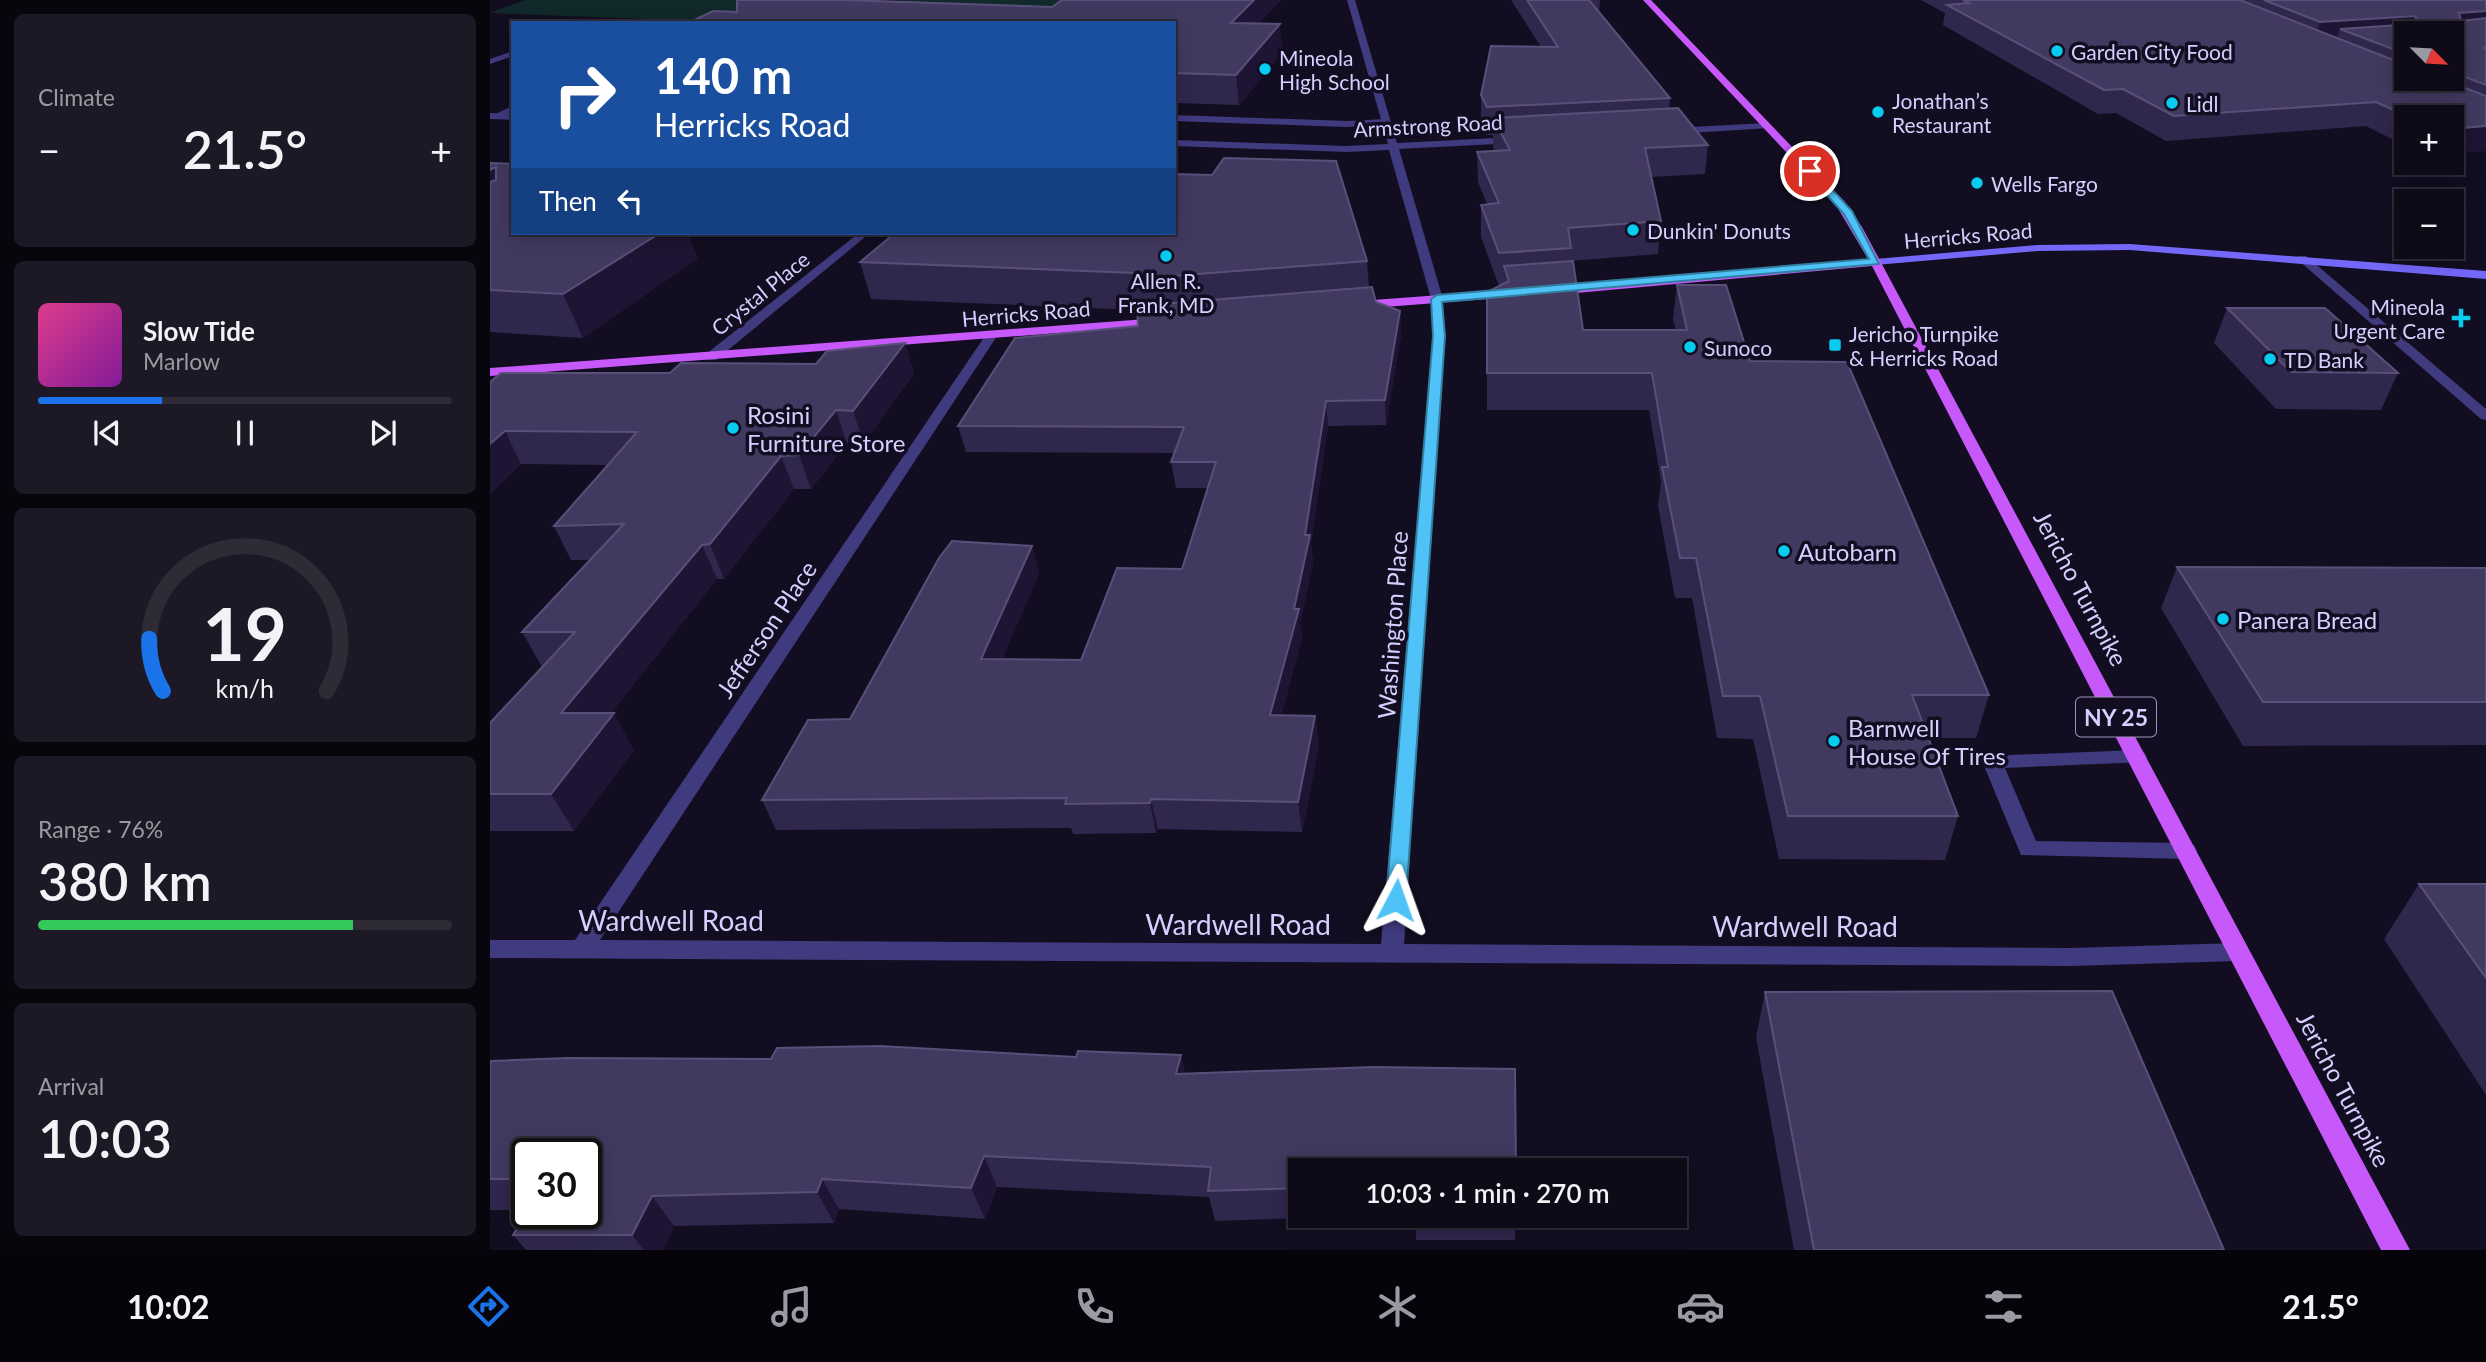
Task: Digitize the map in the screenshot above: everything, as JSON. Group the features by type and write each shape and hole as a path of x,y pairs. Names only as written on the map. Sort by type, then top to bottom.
{"main road":[{"name":"Jericho Turnpike","path":"1647,0 1849,213 2396,1250"},
{"name":"Herricks Road","path":"1541,292 1875,262 2093,247 2302,258 2486,275"},
{"path":"1342,307 1527,293"},
{"name":"Herricks Road","path":"491,373 1168,321"}],"street":[{"name":"Washington Place","path":"1351,0 1437,299 1439,336 1392,954"},
{"path":"490,62 511,54"},
{"path":"493,116 511,110"},
{"path":"493,116 511,117"},
{"path":"1176,118 1347,124 1385,122"},
{"path":"1657,132 1767,126"},
{"name":"Armstrong Road","path":"1176,143 1346,149 1533,139"},
{"name":"Crystal Place","path":"711,357 863,235"},
{"path":"2302,258 2486,416"},
{"name":"Jefferson Place","path":"582,949 991,336"},
{"path":"2137,757 1992,761 2029,849 2186,851"},
{"name":"Wardwell Road","path":"490,949 2071,957 2238,952"}],"green space":[{"path":"525,0 1092,0 1063,21 700,21 490,13"}],"building":[{"path":"737,0 845,0 1052,7 1062,0 1254,0 1231,23 1280,24 1236,75 1176,73 1176,21 692,21 713,11 737,12"},
{"path":"1527,0 1589,0 1670,98 1487,107 1481,95 1491,46 1558,47"},
{"path":"1963,0 2240,0 2394,60 2394,91 2464,91 2464,88 2486,96 2486,126 2464,128 2464,105 2394,105 2394,110 2376,102 2174,116 2123,89 2104,90 1947,5 1969,3"},
{"path":"2264,0 2486,0 2486,11 2459,13 2461,21 2415,21 2416,16 2320,22"},
{"path":"2486,18 2486,48 2483,48 2486,49 2486,85 2464,77 2464,21 2461,21"},
{"path":"2394,25 2394,49 2340,29"},
{"path":"1678,108 1708,145 1645,148 1661,221 1568,228 1571,248 1499,253 1481,205 1499,203 1477,152 1510,150 1493,118"},
{"path":"1224,158 1336,161 1367,261 1134,279 1134,273 860,262 893,235 1176,235 1176,174 1212,175"},
{"path":"490,163 511,164 511,235 657,235 563,294 490,290 490,182 496,180 496,167 490,170"},
{"path":"1573,261 1583,330 1687,330 1677,285 1726,285 1750,361 1847,362 1989,695 1912,695 1958,816 1788,816 1760,696 1723,696 1696,558 1680,558 1662,467 1668,467 1652,373 1487,373 1487,292 1509,281 1504,266"},
{"path":"1372,287 1376,302 1400,311 1385,400 1326,401 1305,535 1310,535 1294,609 1299,609 1270,715 1315,716 1298,802 1151,799 1150,803 1065,804 1067,798 762,800 808,720 850,719 939,558 952,541 1032,546 981,659 1081,660 1117,568 1182,569 1216,462 1171,462 1184,427 958,426 1015,338 1138,326 1137,306"},
{"path":"2227,308 2325,308 2398,373 2291,372"},
{"path":"905,343 853,411 836,410 799,455 781,456 710,544 702,545 561,713 614,713 551,794 490,794 490,723 575,632 522,632 624,524 554,526 637,432 505,431 490,444 490,382 501,373 670,373 681,363 816,364 827,351"},
{"path":"2177,567 2486,568 2486,702 2263,702"},
{"path":"2419,884 2486,884 2486,978"},
{"path":"2112,991 2224,1250 1814,1250 1765,992"},
{"path":"880,1046 1076,1057 1078,1051 1181,1055 1176,1074 1374,1067 1515,1069 1516,1158 1288,1158 1288,1188 1208,1191 1211,1167 984,1156 971,1188 822,1179 817,1192 652,1196 632,1235 513,1235 516,1229 602,1229 602,1138 511,1138 511,1179 490,1179 490,1061 568,1058 771,1059 777,1048"}],"place":[{"name":"Garden City Food","path":"2057,51"},
{"name":"Mineola High School","path":"1265,69"},
{"name":"Lidl","path":"2172,103"},
{"name":"Jonathan’s Restaurant","path":"1878,112"},
{"name":"Wells Fargo","path":"1977,183"},
{"name":"Dunkin' Donuts","path":"1633,230"},
{"name":"Allen R. Frank, MD","path":"1166,256"},
{"name":"Mineola Urgent Care","path":"2461,318"},
{"name":"Jericho Turnpike & Herricks Road","path":"1835,345"},
{"name":"Sunoco","path":"1690,347"},
{"name":"TD Bank","path":"2270,359"},
{"name":"Rosini Furniture Store","path":"733,428"},
{"name":"Autobarn","path":"1784,551"},
{"name":"Panera Bread","path":"2223,619"},
{"name":"Barnwell House Of Tires","path":"1834,741"}],"route":[{"path":"1396,900 1439,336 1437,299 1569,290 1875,262 1849,213 1810,171"}]}
